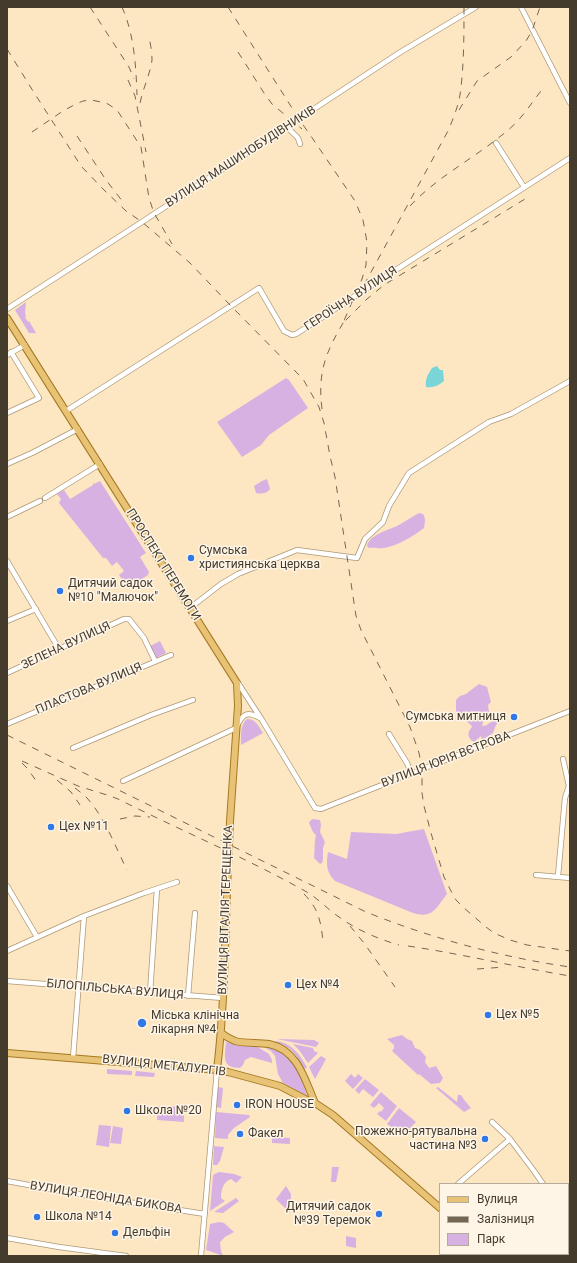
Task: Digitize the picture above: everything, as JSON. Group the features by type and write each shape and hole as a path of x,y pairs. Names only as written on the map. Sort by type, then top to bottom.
{"main road":[{"name":"ПРОСПЕКТ ПЕРЕМОГИ","path":"7,318 237,683"},
{"name":"ВУЛИЦЯ ВІТАЛІЯ ТЕРЕЩЕНКА","path":"217,1070 223,998 230,821 238,706 237,683"},
{"path":"221,1033 235,1041 270,1044 283,1049 293,1058 303,1074 316,1103"},
{"name":"ВУЛИЦЯ МЕТАЛУРГІВ","path":"7,1053 217,1070 280,1086 316,1103 333,1115 439,1205"}],"street":[{"name":"ВУЛИЦЯ МАШИНОБУДІВНИКІВ","path":"7,309 399,53 476,7"},
{"path":"521,7 570,103"},
{"path":"287,127 298,138 300,144"},
{"path":"496,144 524,187"},
{"name":"ГЕРОЇЧНА ВУЛИЦЯ","path":"66,411 259,288 284,331 292,335 296,334 570,158"},
{"path":"7,412 40,398 9,353 25,345"},
{"path":"190,608 221,584 238,574 297,550 357,558 365,539 383,522 389,506 409,473 488,422 511,414 570,380"},
{"path":"7,464 78,429"},
{"path":"45,498 100,464"},
{"path":"7,517 40,501"},
{"path":"7,561 9,568 36,609 59,649"},
{"path":"7,621 36,609"},
{"name":"ЗЕЛЕНА ВУЛИЦЯ","path":"7,673 124,620 130,619 144,638 155,661"},
{"name":"ПЛАСТОВА ВУЛИЦЯ","path":"7,724 171,655"},
{"name":"ПРОСПЕКТ ПЕРЕМОГИ","path":"237,683 262,720 315,808 321,809"},
{"path":"73,748 151,715 193,700"},
{"name":"ВУЛИЦЯ ЮРІЯ ВЄТРОВА","path":"321,809 570,711"},
{"path":"123,781 236,728 243,716 247,714 253,714 262,720"},
{"path":"389,734 407,763 411,774"},
{"path":"558,876 565,798 569,786 563,760"},
{"path":"536,875 570,878"},
{"path":"7,951 84,916 177,882"},
{"path":"7,886 37,937"},
{"path":"150,993 157,889"},
{"path":"188,996 195,913"},
{"path":"73,1058 84,916"},
{"name":"БІЛОПІЛЬСЬКА ВУЛИЦЯ","path":"7,981 78,988 223,998"},
{"name":"ВУЛИЦЯ ВІТАЛІЯ ТЕРЕЩЕНКА","path":"201,1256 217,1070"},
{"path":"492,1122 510,1139 541,1183"},
{"path":"459,1183 510,1139"},
{"name":"ВУЛИЦЯ ЛЕОНІДА БИКОВА","path":"7,1182 205,1214"},
{"path":"7,1238 126,1256"}],"green space":[{"path":"26,302 25,317 36,333 29,333 15,310"},
{"path":"286,378 289,380 308,408 269,435 261,445 242,457 217,422"},
{"path":"267,479 270,489 264,493 256,493 254,486"},
{"path":"100,481 146,553 140,557 149,572 148,575 131,586 127,586 119,575 124,571 117,562 112,566 106,558 103,558 59,503 61,499 57,494 64,490 70,499 93,485 93,482 94,484"},
{"path":"419,513 423,514 425,517 424,528 415,534 390,547 369,548 367,546 368,542 375,536 397,526"},
{"path":"160,641 166,653 156,658 150,646"},
{"path":"479,684 487,687 491,702 488,705 489,713 482,726 490,723 496,715 500,715 503,719 496,725 493,733 482,740 481,736 474,742 468,735 472,727 471,725 456,711 456,700"},
{"path":"247,719 253,720 263,733 241,745 242,727"},
{"path":"313,819 320,820 320,832 325,842 323,848 323,859 322,863 320,864 314,858 316,835 309,823"},
{"path":"424,829 447,894 437,908 430,913 425,915 413,913 335,881 328,871 328,852 347,859 351,832 396,834"},
{"path":"402,1035 412,1041 415,1048 420,1050 426,1057 425,1062 429,1068 436,1066 443,1078 440,1083 431,1084 419,1074 418,1075 392,1051 394,1045 387,1039"},
{"path":"277,1039 314,1040 319,1043 316,1047"},
{"path":"274,1041 290,1046 294,1049 307,1067 304,1070 293,1052"},
{"path":"226,1042 237,1045 256,1046 269,1054 272,1063 251,1057 245,1060 240,1068 230,1066 227,1063 225,1056"},
{"path":"293,1044 313,1048 314,1051 318,1053 308,1063"},
{"path":"262,1046 281,1052 293,1063 301,1078 307,1096 283,1083 278,1074 275,1056 271,1051"},
{"path":"321,1056 326,1059 315,1079 309,1067"},
{"path":"107,1069 132,1071 132,1075 107,1074"},
{"path":"136,1071 155,1073 154,1077 135,1076"},
{"path":"351,1074 355,1078 358,1074 363,1078 353,1089 345,1081"},
{"path":"365,1079 379,1090 373,1097 363,1089 359,1094 355,1090"},
{"path":"218,1087 223,1088 221,1108 216,1107"},
{"path":"438,1087 457,1102 458,1095 461,1095 471,1108 464,1112 436,1088"},
{"path":"381,1092 397,1106 386,1121 377,1114 384,1108 379,1103 374,1108 370,1105"},
{"path":"158,1106 184,1107 184,1122 157,1120"},
{"path":"399,1108 416,1122 409,1129 410,1132 403,1136 387,1124"},
{"path":"216,1112 249,1115 250,1117 234,1128 228,1135 228,1139 215,1138"},
{"path":"99,1125 111,1126 109,1147 96,1145"},
{"path":"113,1126 123,1128 121,1144 110,1143"},
{"path":"272,1137 290,1138 290,1144 272,1143"},
{"path":"214,1146 224,1147 220,1161 217,1165 213,1165"},
{"path":"332,1167 339,1167 336,1182 331,1182"},
{"path":"219,1172 234,1174 242,1177 236,1183 231,1179 226,1182 222,1189 221,1195 221,1198 225,1201 210,1211 213,1175"},
{"path":"286,1186 291,1194 290,1213 276,1199"},
{"path":"236,1198 239,1201 223,1213 214,1212"},
{"path":"219,1222 224,1223 234,1232 220,1242 223,1256 206,1250 210,1224"},
{"path":"346,1236 356,1238 356,1248 346,1246"}],"water":[{"path":"437,366 440,370 443,370 444,381 435,386 426,387 428,375 432,368"}],"railway":[{"path":"90,7 129,67 134,79"},
{"path":"122,7 132,39 137,95"},
{"path":"228,7 299,119 355,201 363,220 367,242 366,265 362,279 343,323 367,299 384,285 525,199"},
{"path":"364,285 448,131 455,113 460,95 462,73 464,7"},
{"path":"459,110 477,81 511,57 526,41 532,31 540,7"},
{"path":"140,103 152,60 149,38"},
{"path":"7,49 81,166 126,211 142,222 190,263 303,379 319,407 324,423 335,477 356,616 361,630 410,727 419,753 422,769 422,793 424,806 444,877 456,900 494,933 527,945 570,951"},
{"path":"238,52 272,104 302,129"},
{"path":"128,80 135,96 146,152"},
{"path":"410,206 432,185 495,141 512,126 522,116 544,87"},
{"path":"32,132 63,111 83,101 91,100 101,102 108,104 117,110 141,147 149,198 154,213 172,244"},
{"path":"77,136 106,180 123,202"},
{"path":"322,409 322,372 329,351 346,318"},
{"path":"7,735 366,912 415,930 466,946 518,958 570,967"},
{"path":"22,761 78,786 118,799 235,855 310,894 346,922 360,930 399,945"},
{"path":"22,763 37,782"},
{"path":"57,780 71,792 80,805"},
{"path":"75,788 87,798 99,814 127,870"},
{"path":"120,819 135,816 150,817"},
{"path":"304,894 313,905 318,916 323,942"},
{"path":"350,926 395,987"},
{"path":"408,946 570,976"},
{"path":"477,969 505,967"}],"place":[{"name":"Сумська християнська церква","path":"191,558"},
{"name":"Дитячий садок №10 \"Малючок\"","path":"60,591"},
{"name":"Сумська митниця","path":"514,717"},
{"name":"Цех №11","path":"51,827"},
{"name":"Цех №4","path":"288,985"},
{"name":"Цех №5","path":"488,1015"},
{"name":"Міська клінічна лікарня №4","path":"142,1023"},
{"name":"IRON HOUSE","path":"237,1105"},
{"name":"Школа №20","path":"127,1111"},
{"name":"Факел","path":"240,1134"},
{"name":"Пожежно-рятувальна частина №3","path":"485,1139"},
{"name":"Дитячий садок №39 Теремок","path":"379,1214"},
{"name":"Школа №14","path":"37,1217"},
{"name":"Дельфін","path":"115,1233"}]}
